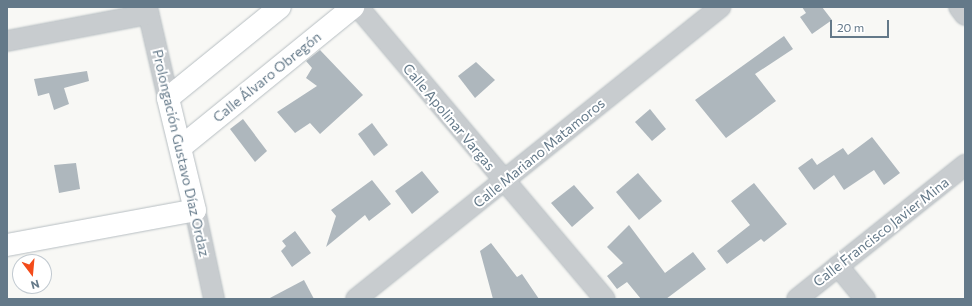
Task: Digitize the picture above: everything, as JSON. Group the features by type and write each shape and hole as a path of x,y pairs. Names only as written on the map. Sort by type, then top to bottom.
{"street":[{"path":"168,98 280,7"},
{"name":"Calle Álvaro Obregón","path":"182,148 353,7"},
{"name":"Calle Apolinar Vargas","path":"358,7 502,181 605,299"},
{"name":"Calle Mariano Matamoros","path":"356,299 721,7"},
{"path":"959,7 965,15"},
{"path":"7,41 147,10"},
{"name":"Prolongación Gustavo Díaz Ordaz","path":"147,10 168,98 182,148 214,299"},
{"name":"Calle Francisco Javier Mina","path":"797,299 965,166"},
{"path":"7,245 195,210"},
{"path":"838,266 865,299"}],"building":[{"path":"802,7 822,7 832,20 812,34 800,17 806,13"},
{"path":"784,36 793,49 755,74 776,101 726,138 695,100"},
{"path":"320,50 363,95 320,134 310,123 295,133 277,112 317,86 306,78 312,68 306,61"},
{"path":"476,62 495,80 475,98 458,76"},
{"path":"87,71 89,81 64,88 69,104 54,110 49,93 38,96 34,79"},
{"path":"650,109 666,129 652,141 635,122"},
{"path":"243,119 267,151 255,162 230,129"},
{"path":"372,123 388,145 374,156 358,134"},
{"path":"872,137 900,173 884,185 874,170 844,190 834,175 814,190 798,168 812,158 817,165 843,148 848,155"},
{"path":"76,163 80,189 59,193 54,165"},
{"path":"422,171 439,192 412,214 395,191"},
{"path":"638,173 662,201 639,220 616,192"},
{"path":"372,180 391,204 369,221 365,215 326,247 336,216 331,210"},
{"path":"754,183 787,224 764,242 761,239 727,264 717,251 750,225 731,201"},
{"path":"574,185 594,208 572,227 551,203"},
{"path":"629,225 665,273 693,252 706,269 666,299 641,299 627,282 617,289 607,276 623,263 607,247"},
{"path":"295,231 311,253 292,267 281,251 286,246 282,241"},
{"path":"491,243 517,277 522,274 539,299 493,299 480,251"},
{"path":"304,280 314,299 268,299"}]}
